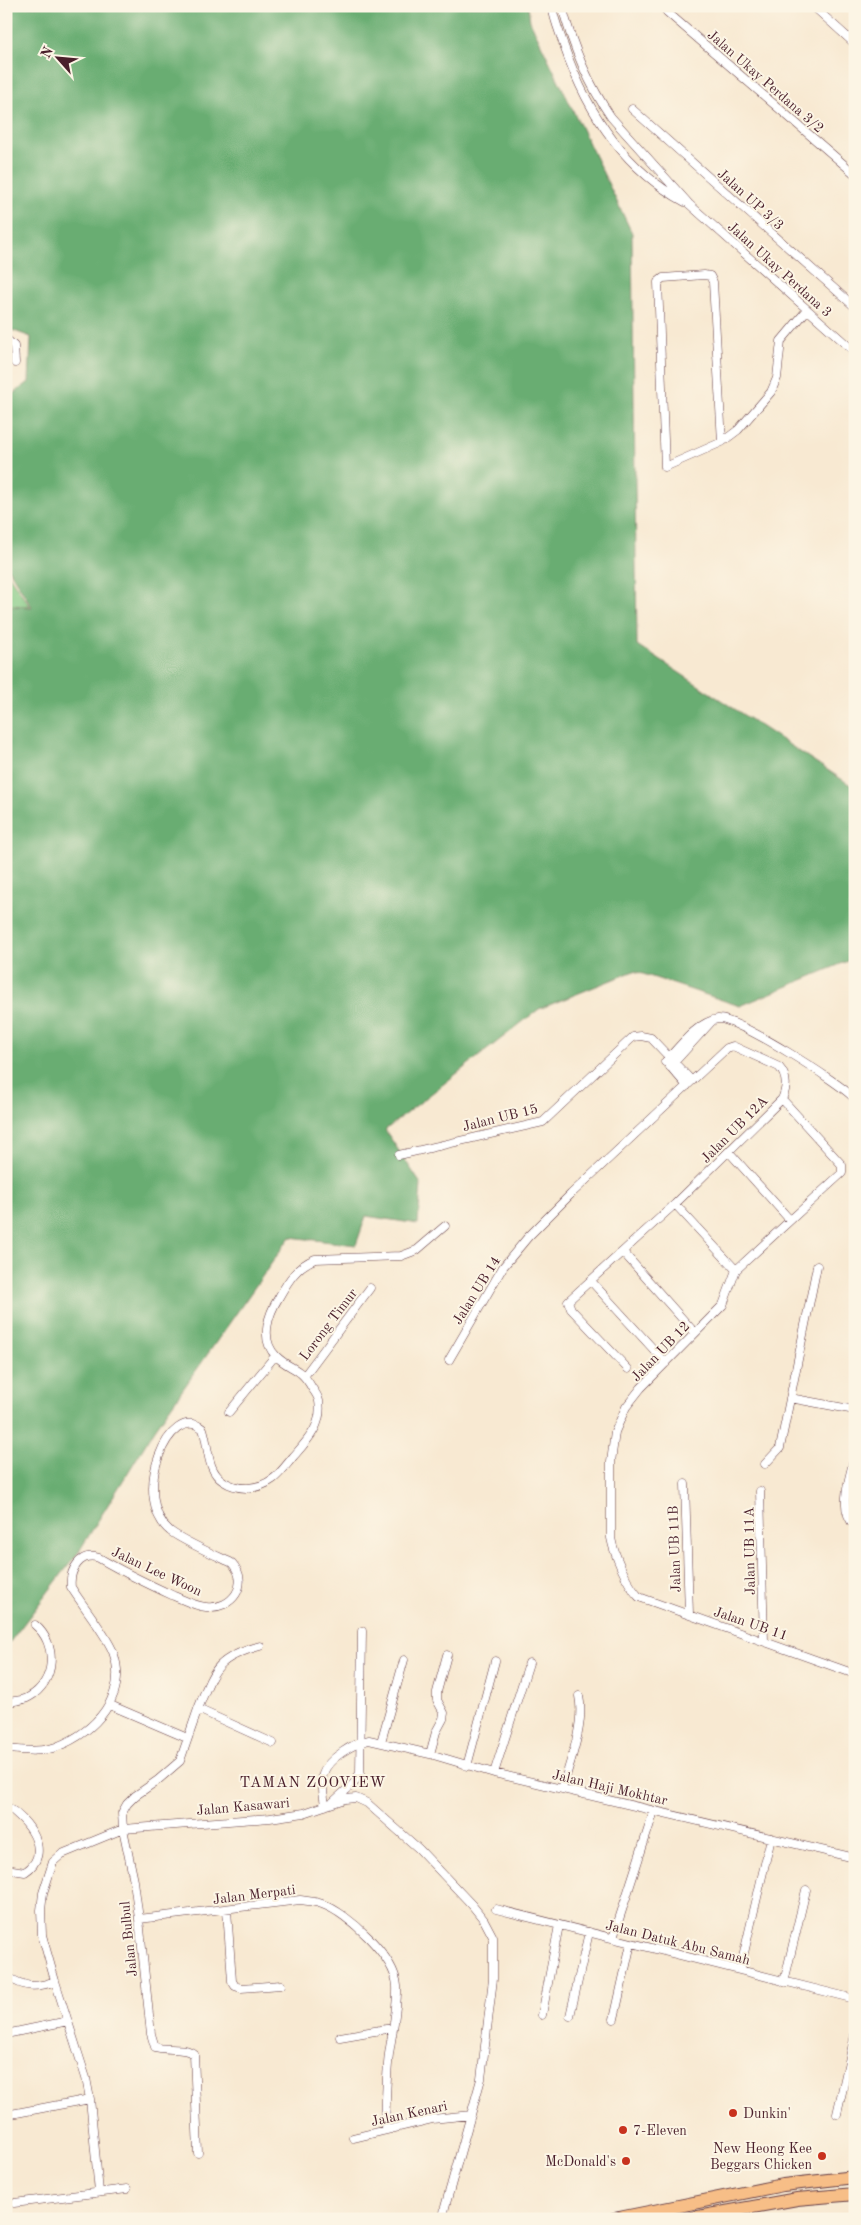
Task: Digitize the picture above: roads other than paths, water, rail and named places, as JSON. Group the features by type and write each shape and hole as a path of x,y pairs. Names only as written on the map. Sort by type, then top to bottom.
{"highway":[{"path":"614,2219 784,2185 855,2177"},
{"path":"687,2219 797,2199 855,2194"}],"street":[{"name":"Jalan Ukay Perdana 3","path":"552,6 572,68 592,110 602,126 630,160 671,194 689,204"},
{"name":"Jalan Ukay Perdana 3","path":"562,6 580,58 600,100 611,117 689,204 855,352"},
{"name":"Jalan Ukay Perdana 3/2","path":"662,6 855,174"},
{"path":"813,6 855,44"},
{"name":"Jalan UP 3/3","path":"632,109 855,307"},
{"path":"722,442 713,282 710,276 704,275 663,278 658,282 666,467 722,442 738,430 771,392 777,378 781,341 807,310"},
{"path":"6,339 14,346 15,363"},
{"path":"670,1062 703,1025 712,1021 726,1019 761,1036 855,1099"},
{"name":"Jalan UB 15","path":"399,1155 543,1122 633,1036 651,1038 690,1084"},
{"name":"Jalan UB 12A","path":"571,1194 727,1048 733,1046 779,1067 784,1072 787,1085 782,1099 675,1204 568,1302 571,1309 628,1369"},
{"name":"Jalan UB 12","path":"639,1596 633,1591 613,1548 611,1462 615,1432 626,1407 694,1332 723,1305 736,1270 842,1173 842,1165 782,1099"},
{"path":"729,1152 790,1220"},
{"name":"Jalan UB 14","path":"449,1360 503,1267 571,1194"},
{"path":"675,1204 736,1270"},
{"path":"229,1412 275,1356 269,1344 266,1326 270,1310 293,1274 304,1263 315,1260 401,1256 417,1250 430,1241 445,1226"},
{"path":"624,1252 694,1332"},
{"path":"765,1464 780,1448 817,1266"},
{"path":"591,1281 666,1362"},
{"name":"Lorong Timur","path":"305,1375 370,1288"},
{"name":"Jalan Lee Woon","path":"6,1749 30,1751 55,1747 79,1736 97,1722 110,1705 116,1688 117,1670 112,1651 71,1587 72,1569 85,1557 92,1555 138,1580 192,1604 213,1607 223,1605 232,1599 241,1579 239,1570 232,1563 170,1531 160,1520 154,1506 154,1467 164,1445 181,1426 189,1423 197,1424 204,1429 209,1459 213,1470 221,1480 242,1488 256,1487 273,1479 310,1437 320,1418 319,1399 305,1375 275,1356"},
{"path":"790,1398 855,1410"},
{"path":"855,1455 845,1503 847,1515 855,1526"},
{"name":"Jalan UB 11B","path":"685,1484 688,1614"},
{"name":"Jalan UB 11A","path":"760,1491 764,1641"},
{"name":"Jalan UB 11","path":"639,1596 855,1674"},
{"path":"6,1702 27,1698 39,1690 46,1680 51,1666 52,1652 44,1632 35,1625"},
{"path":"328,1804 358,1778 362,1631"},
{"name":"Jalan Bulbul","path":"198,2153 194,2054 189,2050 164,2050 155,2047 151,2034 139,1919 134,1881 123,1829 122,1813 127,1804 180,1761 198,1709 213,1673 220,1663 240,1652 260,1646"},
{"path":"430,1754 436,1732 443,1719 444,1713 437,1700 436,1692 447,1655"},
{"path":"381,1742 404,1660"},
{"path":"466,1766 494,1661"},
{"path":"494,1773 529,1664"},
{"path":"562,1789 580,1720 582,1707 579,1696"},
{"path":"110,1705 187,1738"},
{"path":"198,1709 273,1744"},
{"path":"328,1804 323,1774 330,1762 360,1741"},
{"name":"Jalan Haji Mokhtar","path":"360,1741 381,1742 494,1773 855,1858"},
{"name":"Jalan Kasawari","path":"99,2192 90,2099 86,2078 42,1935 41,1910 46,1878 53,1862 62,1854 123,1829 270,1818 304,1813 328,1804 356,1798 367,1803 419,1849 472,1905 484,1920 493,1937 493,1979 481,2079 443,2219"},
{"path":"6,1806 23,1820 39,1848 38,1857 33,1867 25,1872 6,1870"},
{"path":"613,1938 654,1811"},
{"path":"740,1970 771,1838"},
{"path":"784,1982 806,1890"},
{"name":"Jalan Merpati","path":"139,1919 300,1900 322,1903 353,1923 375,1945 390,1966 397,1984 388,2056 385,2130"},
{"name":"Jalan Datuk Abu Samah","path":"496,1909 855,1999"},
{"path":"227,1910 232,1981 235,1986 240,1988 281,1985"},
{"path":"542,2015 559,1925"},
{"path":"570,2016 589,1932"},
{"path":"614,2019 631,1943"},
{"path":"6,1976 27,1987 36,1988 55,1981"},
{"path":"6,2034 68,2021"},
{"path":"340,2037 392,2028"},
{"path":"837,2114 855,2034"},
{"path":"6,2114 90,2099"},
{"name":"Jalan Kenari","path":"353,2138 432,2119 471,2115"},
{"path":"14,2203 127,2189"}],"place":[{"name":"Dunkin'","path":"733,2113"},
{"name":"7-Eleven","path":"623,2130"},
{"name":"New Heong Kee Beggars Chicken","path":"822,2156"},
{"name":"McDonald's","path":"626,2161"}],"district":[{"name":"TAMAN ZOOVIEW","path":"313,1782"}]}
